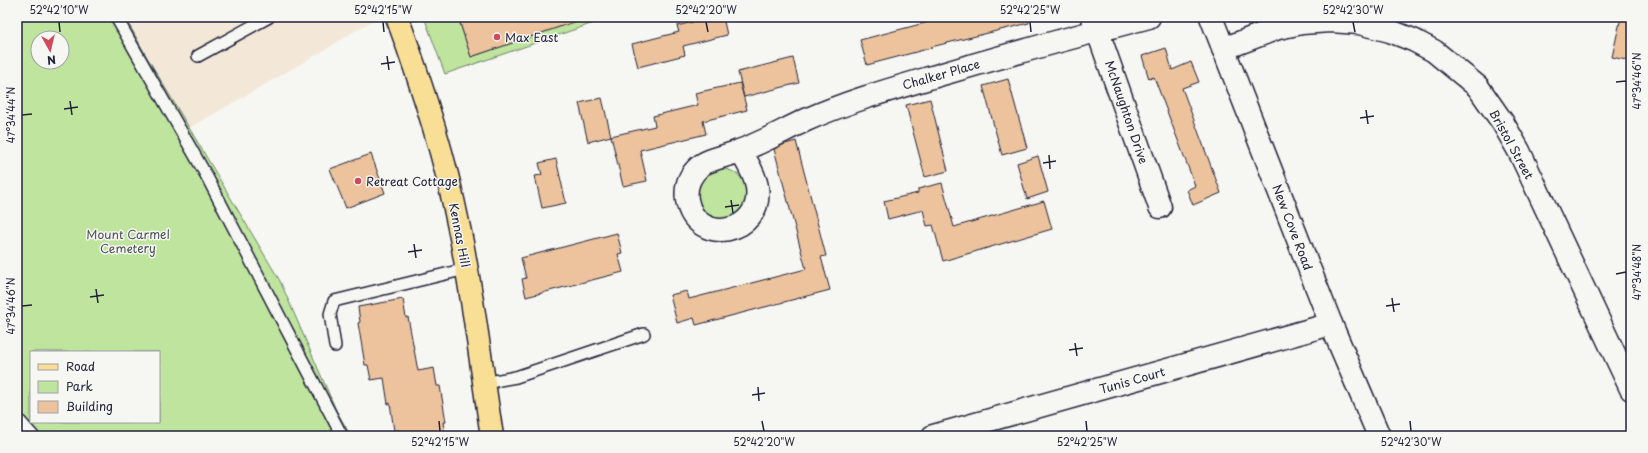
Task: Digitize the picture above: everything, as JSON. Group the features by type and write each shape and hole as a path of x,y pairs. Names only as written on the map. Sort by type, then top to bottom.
{"main road":[{"name":"Kennas Hill","path":"397,17 432,119 459,224 492,436"}],"street":[{"name":"Chalker Place","path":"740,151 807,119 872,94 1012,54 1096,24 1149,17"},
{"name":"New Cove Road","path":"1211,17 1331,324 1379,436"},
{"name":"Bristol Street","path":"1223,49 1278,28 1302,22 1330,21 1359,23 1390,31 1418,42 1434,51 1478,87 1504,123 1519,151 1631,389"},
{"name":"McNaughton Drive","path":"1096,24 1160,207"},
{"name":"Tunis Court","path":"933,436 1331,324"}],"lane":[{"path":"116,17 206,176 342,436"},
{"path":"198,56 269,17"},
{"path":"335,346 330,314 334,301 466,269"},
{"path":"484,383 516,377 644,334"},
{"path":"17,418 33,436"}],"shaded area":[{"path":"125,17 375,17 376,19 189,128"}],"green space":[{"name":"Mount Carmel Cemetery","path":"17,17 125,17 147,57 280,281 336,410 351,436 17,436"},
{"path":"424,17 458,17 471,57 588,17 611,17 445,74"},
{"path":"717,169 727,169 740,176 747,189 747,199 740,212 727,219 717,219 708,215 701,208 697,199 697,189 701,180 708,173"}],"building":[{"name":"Max East","path":"458,17 579,17 580,20 471,57"},
{"path":"712,17 723,17 727,35 683,46 685,55 638,67 632,44 679,32 677,26"},
{"path":"936,17 1029,17 1029,23 931,47 867,65 860,40 936,20"},
{"path":"1621,17 1631,17 1631,61 1612,57"},
{"path":"1166,48 1172,70 1191,62 1199,82 1182,88 1221,193 1193,205 1187,190 1195,186 1193,180 1154,77 1149,79 1142,56"},
{"path":"793,58 799,83 744,97 738,72"},
{"path":"1008,79 1027,148 1002,155 983,86"},
{"path":"740,83 747,110 703,121 706,134 640,150 647,181 623,186 611,136 655,126 653,116 698,105 695,93"},
{"path":"602,98 611,136 588,142 579,103"},
{"path":"930,99 948,171 925,177 906,105"},
{"path":"796,141 826,256 821,257 830,290 696,325 694,318 677,323 670,295 687,291 689,299 806,269 774,149"},
{"name":"Retreat Cottage","path":"371,154 385,193 346,208 330,169"},
{"path":"1038,156 1048,192 1027,199 1017,163"},
{"path":"556,159 566,203 542,208 535,176 542,175 539,163"},
{"path":"942,183 954,227 1044,201 1052,229 943,261 933,225 927,226 923,210 888,219 884,201 918,193 918,189"},
{"path":"617,233 622,253 618,254 623,272 526,297 522,279 526,278 521,258"},
{"path":"403,299 406,318 408,317 418,371 434,368 437,386 440,386 446,422 443,422 445,436 400,436 399,430 394,431 390,403 388,404 384,378 371,380 368,365 365,365 358,323 360,322 358,307"}],"place":[{"name":"Max East","path":"497,37"},
{"name":"Retreat Cottage","path":"358,181"}]}
